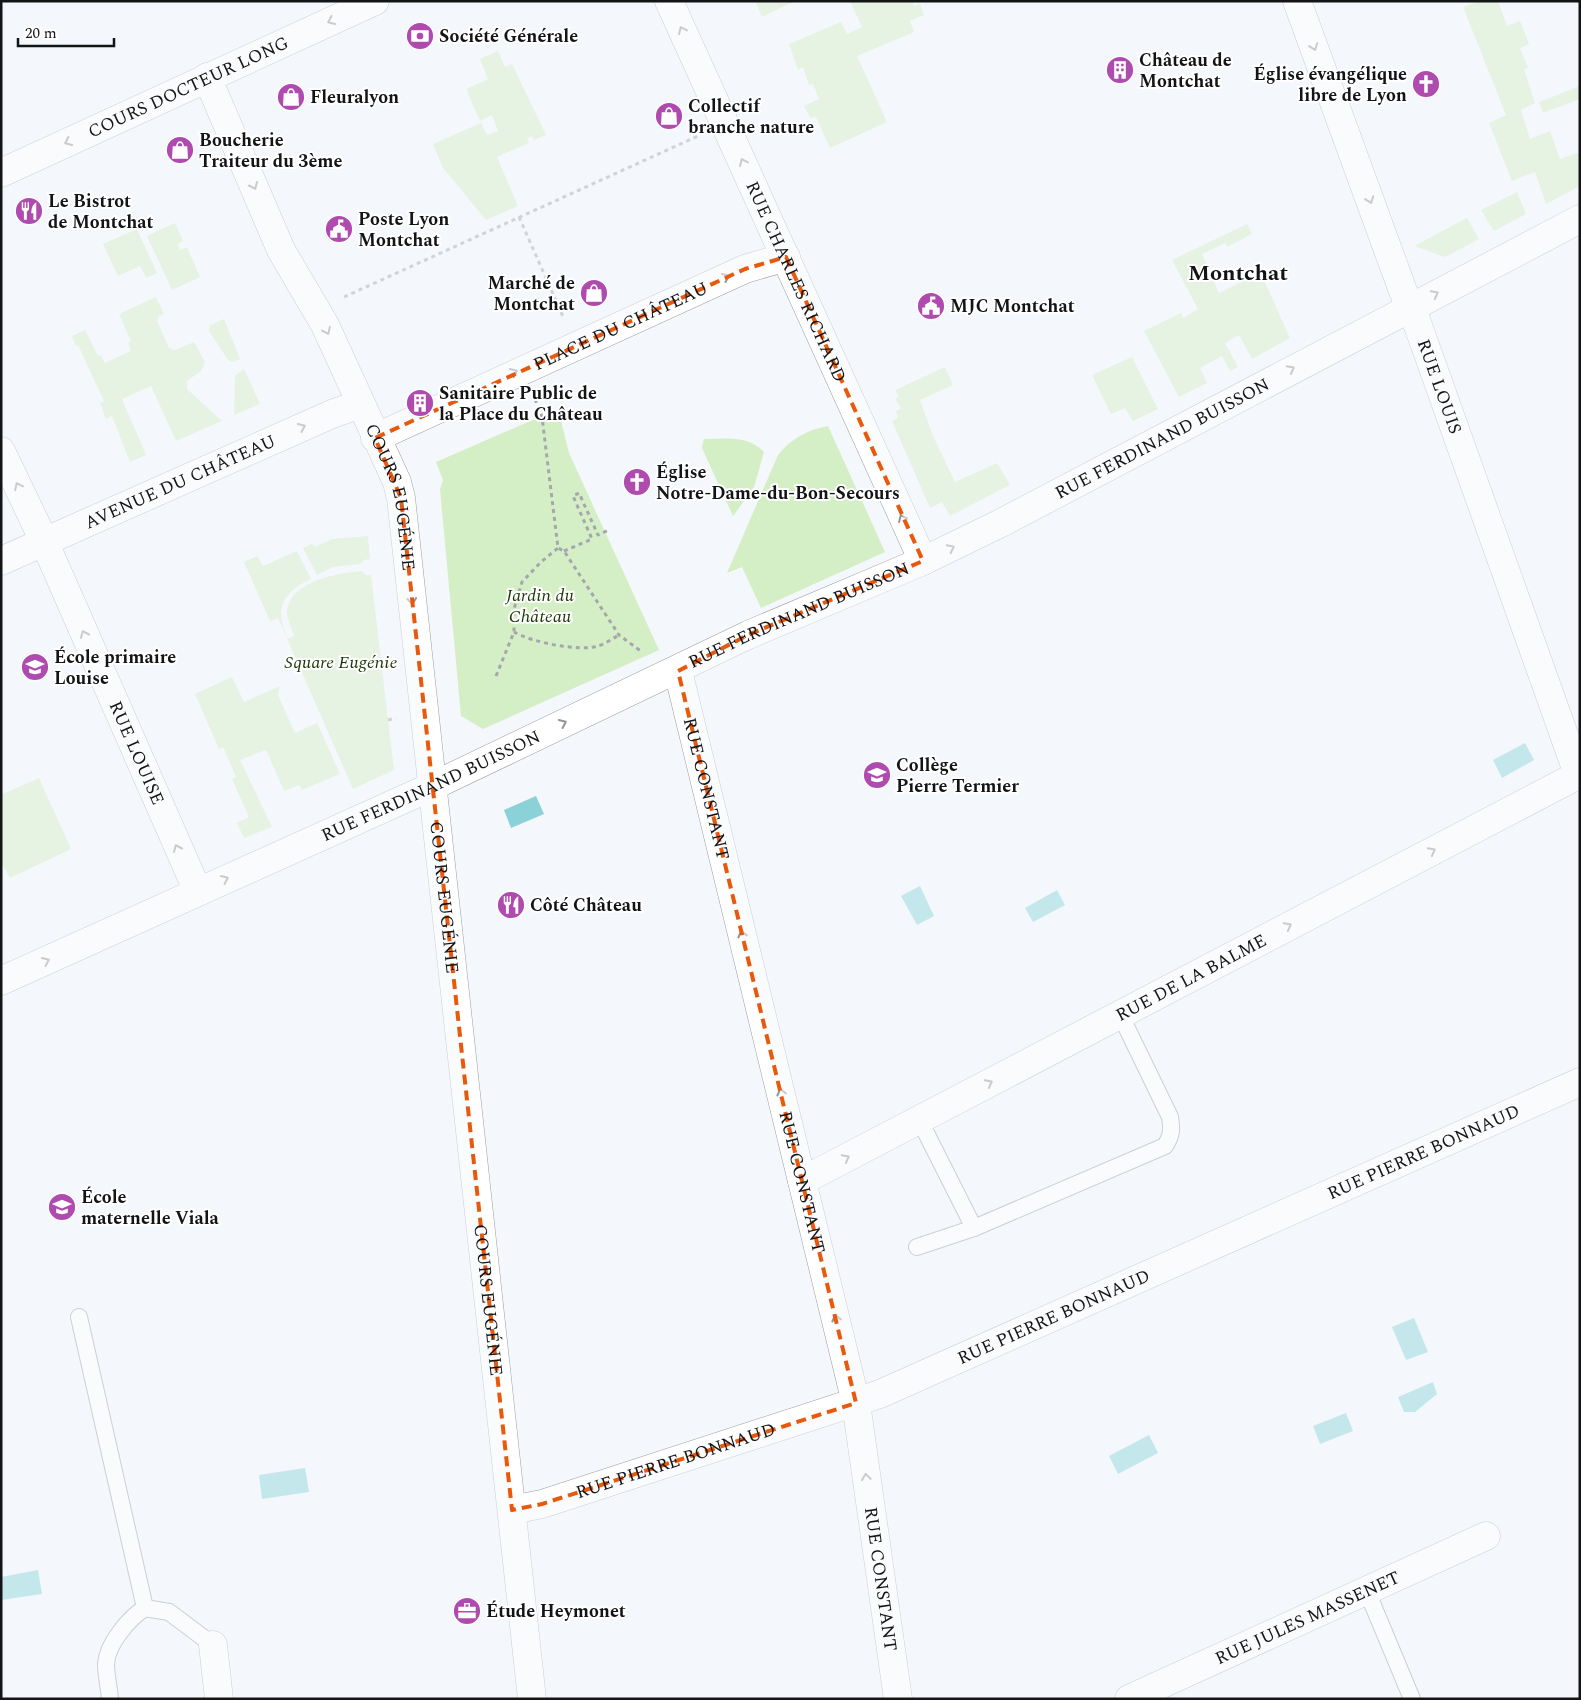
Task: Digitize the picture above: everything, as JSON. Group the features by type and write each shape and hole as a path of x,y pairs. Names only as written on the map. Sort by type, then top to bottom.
{"street":[{"name":"COURS DOCTEUR LONG","path":"1,173 375,1"},
{"name":"RUE CHARLES RICHARD","path":"669,1 923,562"},
{"name":"RUE LOUIS","path":"1297,1 1410,306 1579,774"},
{"name":"COURS EUGÉNIE","path":"207,77 281,250 316,309 396,482 401,498 532,1699"},
{"name":"RUE FERDINAND BUISSON","path":"1,981 433,786 678,671 748,636 923,562 1001,523 1410,306 1580,219"},
{"name":"PLACE DU CHÂTEAU","path":"375,438 576,344 745,269 786,257"},
{"name":"AVENUE DU CHÂTEAU","path":"1,560 323,418 360,404"},
{"name":"RUE LOUISE","path":"1,451 44,541 198,892"},
{"name":"RUE CONSTANT","path":"678,671 856,1403 898,1699"},
{"name":"RUE DE LA BALME","path":"802,1181 1579,774"},
{"name":"RUE PIERRE BONNAUD","path":"512,1510 542,1504 856,1403 1580,1082"},
{"name":"RUE JULES MASSENET","path":"1128,1699 1486,1536"},
{"path":"213,1645 219,1699"}],"lane":[{"path":"917,1248 974,1228 1165,1146 1172,1128 1170,1117 1120,1014"},
{"path":"919,1119 974,1228"},
{"path":"79,1317 145,1608"},
{"path":"1367,1591 1412,1699"},
{"path":"110,1699 106,1662 117,1636 133,1616 145,1608 169,1612 213,1645"}],"path":[{"path":"316,309 725,124"},
{"path":"519,217 576,344"},
{"path":"542,417 558,548"},
{"path":"564,551 592,539 573,496 579,493 598,535 609,530"},
{"path":"558,548 564,551 619,635 647,655"},
{"path":"496,676 514,632 514,609 522,582 558,548"},
{"path":"514,632 526,639 567,646 597,647 619,635"}],"highlighted area":[{"path":"786,257 923,561 748,635 678,671 856,1403 542,1504 512,1510 401,498 375,438 745,269"}],"green space":[{"path":"755,1 793,1 793,2 762,17"},
{"path":"850,1 912,1 914,6 920,4 924,15 910,21 914,32 857,56 887,122 830,148 816,117 810,118 804,106 819,99 813,84 809,85 803,67 798,70 789,44 841,22 847,34 862,27"},
{"path":"1480,1 1498,1 1507,26 1520,21 1529,44 1520,48 1528,68 1524,69 1535,103 1521,110 1530,139 1550,131 1560,159 1580,152 1580,186 1546,204 1535,172 1512,181 1489,123 1506,115 1463,7"},
{"path":"498,51 505,67 512,64 546,135 534,140 532,136 527,138 529,143 497,157 518,206 486,220 443,168 433,144 481,123 487,135 498,131 492,115 480,121 466,89 488,79 480,59"},
{"path":"1580,86 1580,99 1543,113 1539,102"},
{"path":"1517,192 1526,214 1494,231 1481,210"},
{"path":"1467,218 1479,239 1445,257 1417,247 1416,245"},
{"path":"175,223 183,241 178,244 180,250 187,247 200,277 172,290 147,236"},
{"path":"1247,224 1252,234 1227,247 1225,243 1202,254 1219,293 1258,274 1261,279 1263,278 1290,338 1252,359 1239,335 1225,343 1238,367 1230,371 1222,356 1200,368 1207,383 1179,397 1144,331 1181,313 1183,318 1198,309 1172,260"},
{"path":"137,229 157,273 146,278 140,266 118,276 103,244"},
{"path":"156,297 164,314 159,316 157,321 169,348 175,350 194,342 205,362 201,371 187,381 187,389 222,421 176,441 151,386 122,399 146,455 130,462 112,416 106,419 100,403 104,401 72,336 85,330 98,356 101,355 105,363 131,351 128,343 131,341 119,314"},
{"path":"224,319 240,359 233,362 228,360 209,331 210,325"},
{"path":"1132,357 1158,409 1133,421 1125,408 1111,414 1092,375"},
{"path":"945,367 953,385 920,400 933,436 955,482 997,463 1010,485 950,516 942,502 930,508 892,421 898,418 896,411 901,408 895,398 899,397 895,390"},
{"path":"244,369 260,404 234,415 235,376"},
{"name":"Jardin du Château","path":"558,409 569,453 659,650 483,729 461,716 440,489 443,480 436,462"},
{"path":"828,426 885,552 761,608 742,567 727,573 778,455 800,436"},
{"path":"704,439 744,440 764,452 754,487 733,516 702,448"},
{"path":"368,536 370,559 364,560 360,564 333,567 317,575 303,548 312,544 315,547 332,539"},
{"name":"Square Eugénie","path":"297,551 311,579 293,590 283,603 282,619 288,639 294,636 287,614 289,603 304,586 340,574 362,571 366,575 371,575 394,770 353,789 278,618 270,621 244,562 257,556 263,566"},
{"path":"232,677 244,702 280,686 278,695 295,733 317,723 340,774 302,790 299,785 284,791 266,750 240,760 272,827 244,838 237,823 249,817 232,779 236,777 223,747 219,749 195,694"},
{"path":"39,778 71,849 10,878 1,862 1,792 5,793"}],"water":[{"path":"1525,743 1534,760 1502,778 1493,760"},
{"path":"536,796 544,814 511,828 504,810"},
{"path":"920,886 934,916 917,925 901,896"},
{"path":"1057,890 1065,905 1033,922 1025,908"},
{"path":"1414,1318 1428,1352 1406,1360 1392,1327"},
{"path":"1433,1382 1437,1394 1415,1412 1404,1412 1398,1397"},
{"path":"1346,1413 1353,1431 1320,1444 1313,1426"},
{"path":"1149,1435 1158,1453 1118,1474 1109,1456"},
{"path":"305,1468 309,1492 262,1499 259,1475"},
{"path":"38,1570 42,1594 1,1600 1,1577"}],"place":[{"name":"Société Générale","path":"420,36"},
{"name":"Château de Montchat","path":"1120,70"},
{"name":"Église évangélique libre de Lyon","path":"1426,84"},
{"name":"Fleuralyon","path":"291,97"},
{"name":"Collectif branche nature","path":"669,116"},
{"name":"Boucherie Traiteur du 3ème","path":"180,150"},
{"name":"Le Bistrot de Montchat","path":"29,211"},
{"name":"Poste Lyon Montchat","path":"339,229"},
{"name":"Marché de Montchat","path":"594,293"},
{"name":"MJC Montchat","path":"931,306"},
{"name":"Sanitaire Public de la Place du Château","path":"420,403"},
{"name":"Église Notre-Dame-du-Bon-Secours","path":"637,482"},
{"name":"École primaire Louise","path":"35,667"},
{"name":"Collège Pierre Termier","path":"877,775"},
{"name":"Côté Château","path":"511,905"},
{"name":"École maternelle Viala","path":"62,1207"},
{"name":"Étude Heymonet","path":"467,1611"}],"district":[{"name":"Montchat","path":"1238,272"}]}
